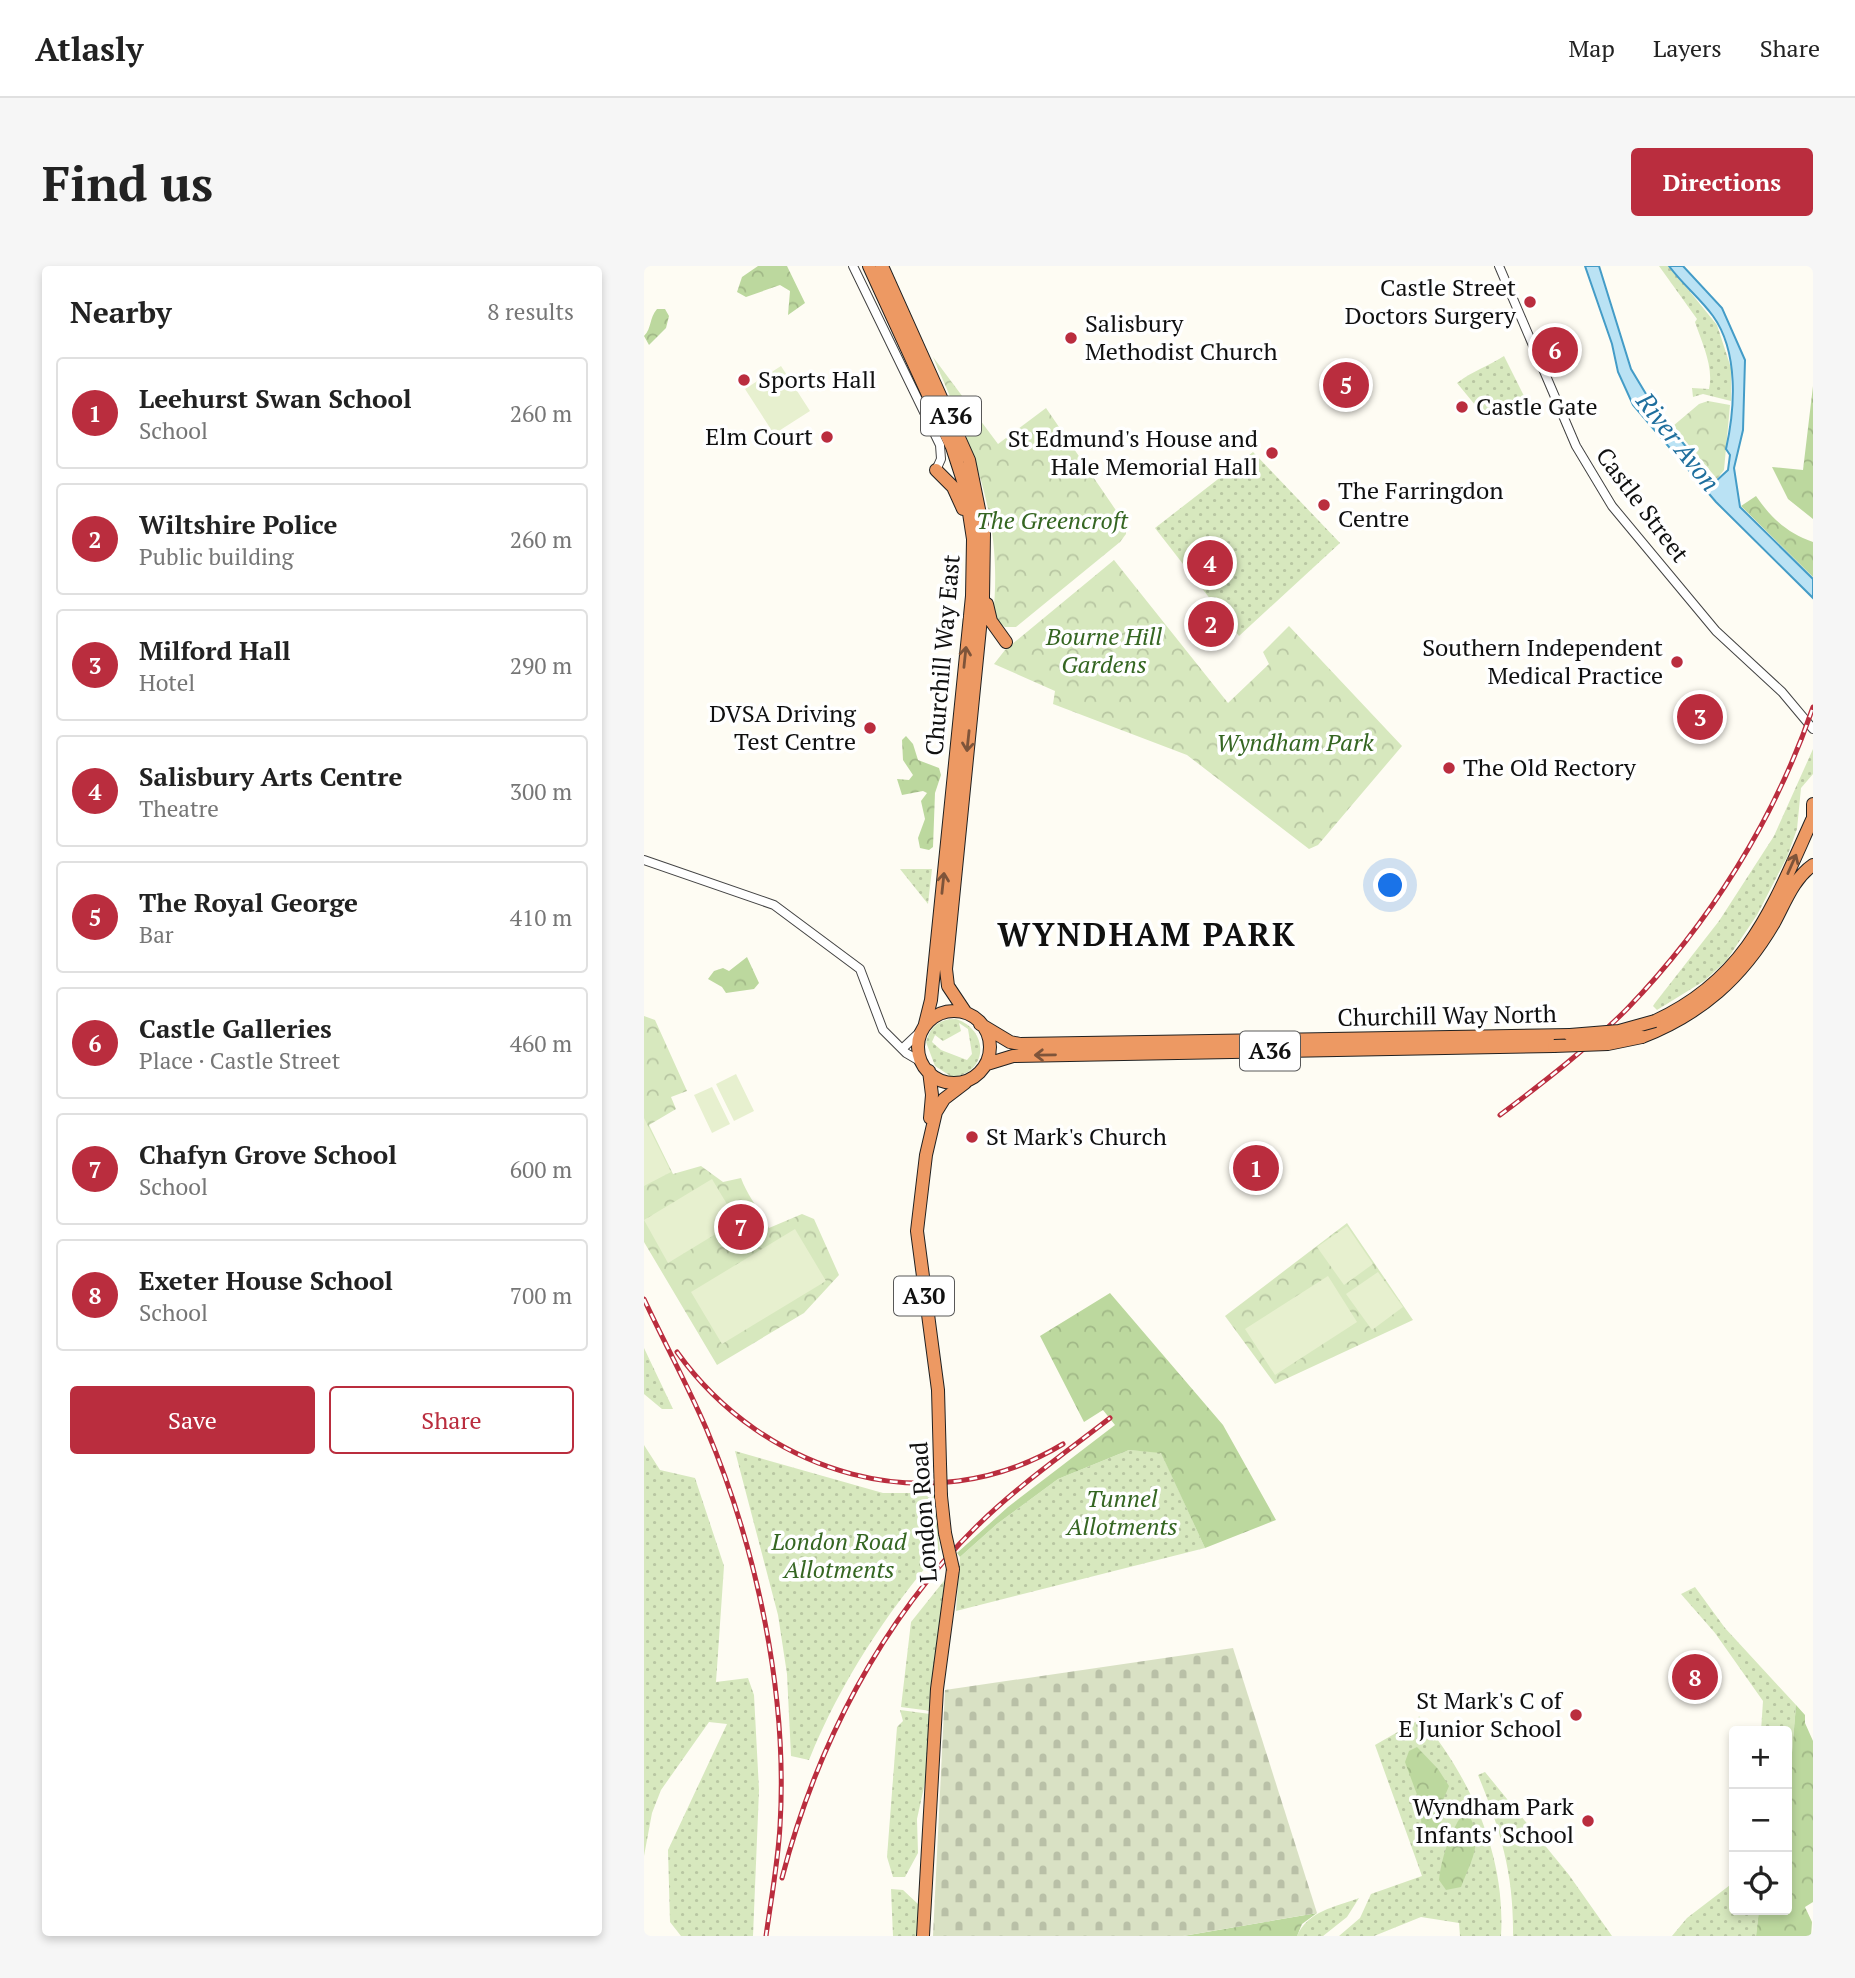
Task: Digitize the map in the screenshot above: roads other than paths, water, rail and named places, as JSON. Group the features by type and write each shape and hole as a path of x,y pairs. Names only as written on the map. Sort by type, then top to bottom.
{"highway":[{"name":"Churchill Way East","path":"869,266 952,447 965,487 973,539 972,596 936,954 931,1000 922,1028"},
{"name":"Churchill Way East","path":"882,266 969,460 983,526 985,576 946,969 948,986 966,1013"},
{"path":"936,470 958,496 973,539"},
{"path":"985,576 989,616 1006,642"},
{"path":"1813,804 1813,821"},
{"name":"Churchill Way North","path":"980,1024 1010,1042 1020,1044 1570,1035 1619,1031 1655,1021 1693,1001 1716,984 1750,947 1813,821"},
{"name":"Churchill Way North","path":"987,1064 1013,1056 1554,1046 1608,1044 1642,1037 1689,1015 1727,986 1758,950 1793,888 1813,866"},
{"path":"946,1011 966,1013 980,1024 987,1045 987,1064 982,1072 965,1083 947,1082 926,1067 918,1048 922,1028 946,1011"},
{"name":"London Road","path":"923,1936 937,1689 953,1569 941,1496 933,1350 917,1245 920,1194 931,1129 932,1095 926,1067"},
{"name":"London Road","path":"931,1129 941,1103 965,1083"}],"street":[{"path":"853,266 940,445 941,458 936,470"},
{"name":"Castle Street","path":"1499,266 1576,446 1612,506 1716,631 1782,692 1813,729"},
{"path":"644,860 774,905 860,969 869,985 880,1025 902,1049 926,1067"},
{"path":"902,1049 922,1028"}],"water":[{"name":"River Avon","path":"1585,266 1599,266 1631,369 1655,409 1715,482 1728,470 1730,455 1726,449 1733,399 1731,363 1721,330 1713,316 1669,266 1683,266 1722,308 1745,360 1743,430 1734,468 1740,507 1813,579 1813,598 1716,502 1633,405 1618,372 1612,344"}],"railway":[{"path":"1500,1115 1565,1064 1627,1009 1685,942 1712,906 1759,829 1797,749 1813,707"},
{"path":"644,1299 699,1412 724,1474 754,1572 765,1623 774,1674 781,1776 779,1840 766,1936"},
{"path":"677,1352 713,1394 755,1429 802,1456 852,1474 905,1483 958,1481 1012,1468 1063,1444"},
{"path":"782,1878 796,1829 833,1734 856,1688 911,1602 943,1562 994,1510 1110,1418"}],"place":[{"name":"Castle Street Doctors Surgery","path":"1530,302"},
{"name":"Salisbury Methodist Church","path":"1071,338"},
{"name":"Castle Galleries","path":"1555,350"},
{"name":"Sports Hall","path":"744,380"},
{"name":"The Royal George","path":"1346,385"},
{"name":"Castle Gate","path":"1462,407"},
{"name":"Elm Court","path":"827,437"},
{"name":"St Edmund's House and Hale Memorial Hall","path":"1272,453"},
{"name":"The Farringdon Centre","path":"1324,505"},
{"name":"Salisbury Arts Centre","path":"1210,563"},
{"name":"Wiltshire Police","path":"1211,624"},
{"name":"Southern Independent Medical Practice","path":"1677,662"},
{"name":"Milford Hall","path":"1700,717"},
{"name":"DVSA Driving Test Centre","path":"870,728"},
{"name":"The Old Rectory","path":"1449,768"},
{"name":"St Mark's Church","path":"972,1137"},
{"name":"Leehurst Swan School","path":"1256,1168"},
{"name":"Chafyn Grove School","path":"741,1227"},
{"name":"Exeter House School","path":"1695,1677"},
{"name":"St Mark's C of E Junior School","path":"1576,1715"},
{"name":"Wyndham Park Infants' School","path":"1588,1821"}],"district":[{"name":"WYNDHAM PARK","path":"1147,935"}],"park label":[{"name":"The Greencroft","path":"1052,521"},
{"name":"Bourne Hill Gardens","path":"1104,651"},
{"name":"Wyndham Park","path":"1295,743"},
{"name":"Tunnel Allotments","path":"1122,1513"},
{"name":"London Road Allotments","path":"839,1556"}]}
